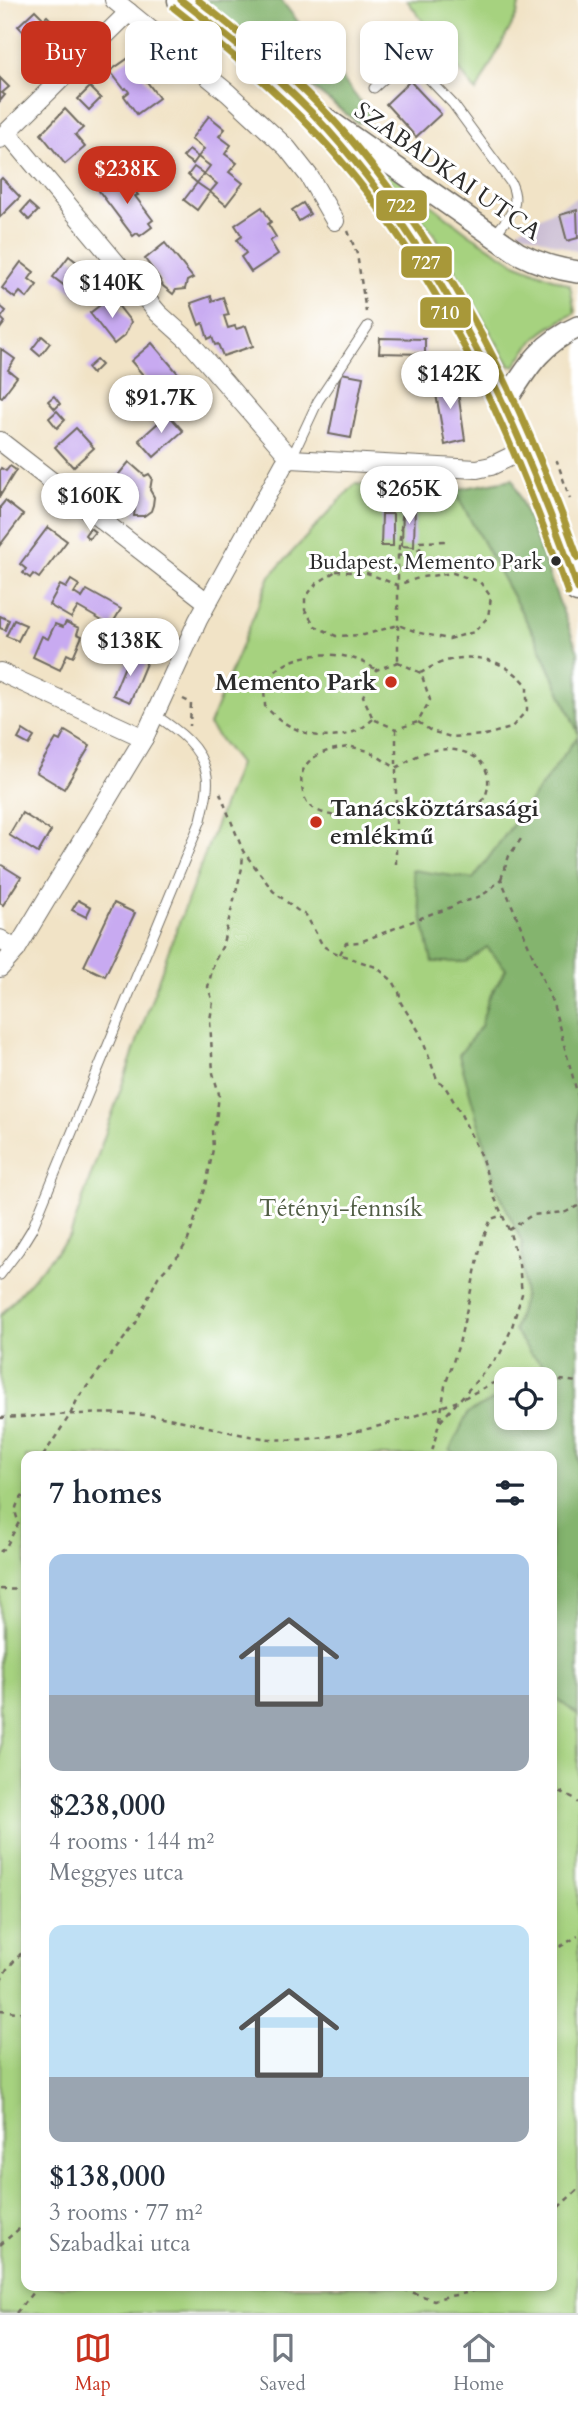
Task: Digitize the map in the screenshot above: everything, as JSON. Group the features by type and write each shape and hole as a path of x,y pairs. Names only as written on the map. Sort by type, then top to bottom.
{"main road":[{"path":"181,0 234,42 296,98 342,146 379,190 401,222 454,302 506,401 578,589"}],"street":[{"path":"114,0 228,93 287,148 309,176 335,221"},
{"path":"129,12 4,135 158,313 188,340 291,459"},
{"name":"SZABADKAI UTCA","path":"296,98 493,237 535,262 578,272"},
{"path":"506,401 538,354 549,343 578,327"},
{"path":"0,441 207,602"},
{"path":"0,968 16,950 144,738 207,602 284,464 291,459 477,469 491,466 526,449"},
{"path":"0,672 144,738"},
{"path":"0,939 16,950"}],"lane":[{"path":"374,88 408,57 453,104 516,193 513,209 493,237"},
{"path":"291,459 318,401 369,326"},
{"path":"0,1275 32,1229 201,820 207,777 200,758 189,740 155,715"}],"path":[{"path":"335,221 345,225 356,254 369,326"},
{"path":"557,461 574,510"},
{"path":"398,662 397,585 403,510 396,510 399,465"},
{"path":"398,556 420,549 420,542 448,541"},
{"path":"335,571 367,573 397,585 422,577 453,573 480,582 491,597 488,617 474,632 449,639 398,625 364,635 336,636 315,626 305,611 305,598 316,583 335,571"},
{"path":"373,719 362,729 341,736 307,735 278,721 265,706 265,686 280,667 310,656 340,655 365,661 376,670"},
{"path":"418,722 431,731 451,737 485,735 511,728 527,710 527,685 515,671 492,661 462,656 436,663 421,673"},
{"path":"398,662 421,673 430,700 418,722 396,729 373,719 363,696 376,670 398,662"},
{"path":"183,699 191,704 189,740"},
{"path":"396,729 396,866"},
{"path":"352,747 369,751 396,768 425,752 447,748 471,754 482,762 487,776 487,792 474,808 451,817 420,816 396,806 365,816 337,817 311,806 303,794 300,779 304,767 314,757 333,748 352,747"},
{"path":"207,777 225,803 243,851 273,891 306,915 323,946 376,967 393,981 401,1003 420,1033 438,1082 444,1085 460,1110 509,1230 519,1264 522,1294 517,1313 500,1354 439,1423"},
{"path":"340,954 346,943 360,942 436,912 449,910 461,902 471,902 488,892 501,879 509,856 521,839"},
{"path":"46,1451 78,1398 135,1323 158,1277 179,1255 188,1240 206,1186 219,1094 213,1073 210,1020 213,1002 208,987 214,962 222,947 242,868 243,851"},
{"path":"501,879 553,1004 578,1096"},
{"path":"509,1230 532,1215 566,1212 578,1206"},
{"path":"432,1451 445,1386 459,1344 482,1241 491,1219 503,1215"},
{"path":"557,1380 578,1382"},
{"path":"0,1418 146,1415 272,1439 331,1437 443,1406 494,1383"},
{"path":"0,1552 7,1545 19,1522 15,1509 21,1500"},
{"path":"0,1589 21,1590"},
{"path":"557,1790 574,1798 578,1803"},
{"path":"557,1948 578,1936"},
{"path":"0,1981 21,1954"},
{"path":"0,2010 21,2012"},
{"path":"557,2208 578,2186"},
{"path":"0,2245 21,2227"},
{"path":"16,2313 34,2291"},
{"path":"408,2291 434,2300 474,2291"}],"shaded area":[{"path":"578,197 578,252 517,230"}],"green space":[{"path":"200,0 281,0 297,21 236,21 236,28"},
{"path":"407,0 520,0 517,15 476,92 458,68 458,21 423,21"},
{"path":"308,84 346,84 372,117 358,123"},
{"path":"368,156 469,234 515,263 570,285 575,313 540,334 515,366 510,366 434,234"},
{"path":"513,479 578,652 578,732 537,640 454,490"},
{"name":"Tétényi-fennsík","path":"355,484 390,488 390,513 401,513 403,488 454,490 537,640 578,732 578,736 473,879 413,871 476,890 578,758 578,2313 0,2313 0,1316 70,1236 168,952 239,764 209,725 270,576"},
{"path":"578,736 578,1715 557,1699 557,1451 450,1450 468,1413 494,1400 494,1430 557,1430 557,1367 547,1367 530,1353 514,1330 524,1296 522,1242 497,1188 459,1055 481,1026 488,1000 506,969 487,947 466,962 432,962 412,870 473,879"}],"building":[{"path":"35,10 44,19 47,16 52,21 23,21"},
{"path":"125,61 125,84 149,84 159,98 137,114 124,96 129,92 111,70"},
{"path":"0,78 9,87 2,93 5,95 0,101"},
{"path":"407,84 413,84 441,114 416,137 386,104"},
{"path":"90,87 101,98 89,110 78,99"},
{"path":"65,109 83,128 75,135 85,147 65,164 41,134"},
{"path":"209,116 225,129 219,136 231,145 225,154 237,163 229,172 243,183 226,205 210,192 217,184 204,174 210,166 198,157 204,149 191,139"},
{"path":"189,150 198,157 193,164 183,157"},
{"path":"194,167 204,174 197,183 188,175"},
{"path":"119,175 138,195 135,196 153,220 149,223 152,227 140,236 137,233 133,236 99,191"},
{"path":"2,178 20,197 0,217 0,180"},
{"path":"197,183 210,192 197,210 184,200"},
{"path":"29,203 38,211 29,220 21,212"},
{"path":"303,203 310,214 299,221 292,210"},
{"path":"262,207 271,222 268,224 276,237 270,241 278,254 251,272 241,257 246,253 237,240 242,236 235,225"},
{"path":"577,210 578,238 567,241 560,215"},
{"path":"165,243 193,278 187,281 185,289 176,290 173,294 163,286 145,259"},
{"path":"69,256 93,275 78,296 53,277"},
{"path":"21,262 34,272 29,279 37,285 27,298 20,292 15,298 2,288"},
{"path":"211,296 212,301 223,297 229,315 224,316 228,328 246,326 253,346 223,356 212,337 208,339 203,323 199,325 191,303"},
{"path":"108,299 113,299 131,322 125,335 114,344 90,313"},
{"path":"0,306 6,311 1,318 5,322 0,329"},
{"path":"42,336 50,343 40,356 32,349"},
{"path":"380,338 425,339 425,354 379,353"},
{"path":"152,343 182,378 158,398 147,385 150,383 131,361"},
{"path":"1,349 15,359 8,370 17,377 2,397 0,396"},
{"path":"96,360 101,365 92,374 87,368"},
{"path":"341,373 363,377 351,438 329,434"},
{"path":"456,379 465,440 445,445 434,383"},
{"path":"54,396 60,404 55,409 48,401"},
{"path":"57,411 65,420 57,428 49,418"},
{"path":"168,414 183,431 154,457 139,440"},
{"path":"76,428 94,448 73,467 55,447"},
{"path":"129,462 145,476 149,474 152,478 150,490 154,497 153,505 151,511 144,516 134,516 135,508 109,486"},
{"path":"10,466 16,470 0,496 0,470 1,468 6,471"},
{"path":"5,501 23,515 0,545 0,507"},
{"path":"403,505 415,505 414,547 402,546"},
{"path":"382,514 393,514 393,546 381,546"},
{"path":"48,527 67,541 39,578 33,574 30,578 23,573 26,569 20,564"},
{"path":"90,528 95,532 89,539 85,535"},
{"path":"71,580 79,585 74,593 82,598 87,590 121,609 111,626 78,607 71,618 49,605 60,585 66,588"},
{"path":"0,616 9,620 5,630 0,628"},
{"path":"14,620 26,625 18,641 6,636"},
{"path":"66,622 79,628 77,634 82,636 73,657 67,654 60,670 33,657 42,636 48,639 55,624 63,627"},
{"path":"130,654 147,661 130,702 113,695"},
{"path":"23,730 34,737 29,745 18,739"},
{"path":"65,731 90,746 64,789 36,772 56,739 60,741"},
{"path":"22,813 51,831 38,853 9,835"},
{"path":"0,864 21,877 3,905 0,903"},
{"path":"78,900 91,907 86,917 72,910"},
{"path":"114,903 135,913 105,976 84,966"}],"transit line":[{"name":"727","path":"181,0 257,62 311,112 370,181 409,234 476,347 531,466 578,589"},
{"name":"722","path":"198,0 270,59 321,107 377,172 414,223 448,275 507,384 578,558"},
{"name":"710","path":"174,8 249,69 318,135 361,185 400,238 435,293 495,410 568,593"}],"place":[{"name":"Budapest, Memento Park","path":"556,561"},
{"name":"Memento Park","path":"391,682"},
{"name":"Tanácsköztársasági emlékmű","path":"316,822"}]}
